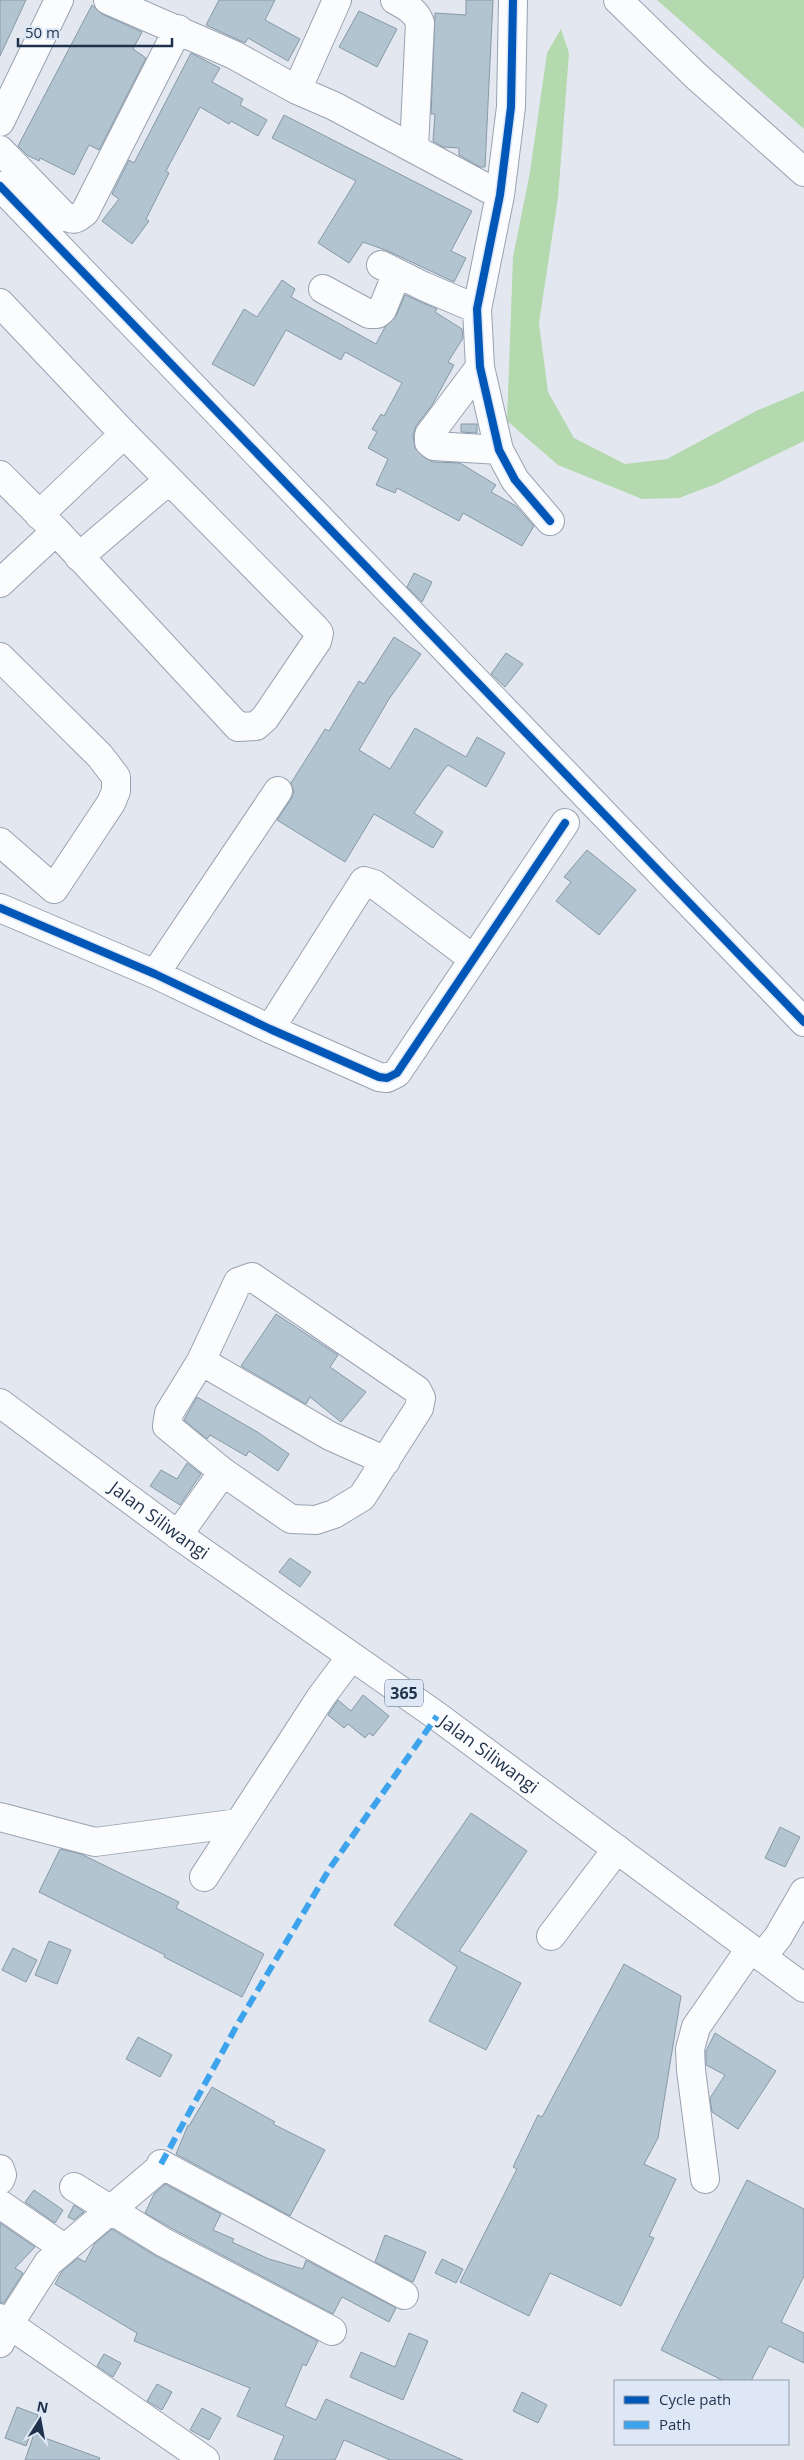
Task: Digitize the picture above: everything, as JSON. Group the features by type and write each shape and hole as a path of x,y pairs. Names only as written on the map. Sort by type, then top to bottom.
{"street":[{"path":"0,122 59,0"},
{"path":"108,0 234,55 297,90 414,148 500,195"},
{"path":"297,90 337,0"},
{"path":"395,0 410,8 418,16 420,23 414,148"},
{"path":"514,0 511,107 500,195 477,309 480,367 499,450 515,480 550,521"},
{"path":"618,0 695,75 804,172"},
{"path":"0,150 63,215 72,220 76,219 85,212 178,29"},
{"path":"0,186 804,1022"},
{"path":"322,289 368,314 378,314 382,310 389,269 477,309"},
{"path":"0,303 124,434 319,633 317,641 265,718 256,726 238,727 0,475"},
{"path":"480,367 429,435 429,442 434,446 499,450"},
{"path":"0,583 47,523 124,434"},
{"path":"79,557 169,480"},
{"path":"0,657 100,756 116,777 116,791 111,803 54,889 34,924"},
{"path":"155,974 278,791"},
{"path":"0,908 155,974 270,1029 380,1077 387,1078 397,1073 472,958 565,823"},
{"path":"0,842 54,889"},
{"path":"270,1029 364,881 374,884 472,958"},
{"path":"252,1277 417,1390 422,1398 419,1408 362,1497 334,1514 316,1520 292,1520 223,1472 167,1426 169,1413 201,1361 238,1282 252,1277"},
{"path":"201,1361 330,1436 386,1461"},
{"name":"Jalan Siliwangi","path":"0,1403 178,1535 438,1716 804,1988"},
{"path":"178,1535 223,1472"},
{"path":"204,1877 321,1696 351,1657"},
{"path":"0,1818 95,1842 239,1823"},
{"path":"551,1936 617,1849"},
{"path":"705,2179 691,2070 690,2049 696,2027 756,1953 778,1937 804,1892"},
{"path":"206,2460 3,2328 48,2263 160,2168 161,2164 404,2295"},
{"path":"0,2169 2,2175 0,2180"},
{"path":"74,2187 113,2209 163,2242 332,2330"},
{"path":"0,2204 64,2248"}],"shaded area":[{"path":"657,0 804,0 804,129"},
{"path":"561,29 569,53 558,198 539,323 548,392 574,438 625,464 667,459 756,411 804,391 804,441 716,484 679,498 642,499 558,465 507,421 513,257 530,172 547,53"}],"building":[{"path":"0,0 26,0 0,56"},
{"path":"219,0 275,0 265,20 300,39 288,61 248,38 245,43 206,25"},
{"path":"466,0 493,0 485,167 480,167 459,155 459,148 443,147 433,141 435,114 431,114 435,13 466,15"},
{"path":"92,5 102,14 142,32 133,49 146,58 99,150 89,145 74,175 40,158 39,161 27,155 18,146"},
{"path":"359,11 397,29 377,67 339,47"},
{"path":"191,53 220,68 212,82 243,99 240,105 267,120 258,136 231,121 229,124 200,107 166,171 169,173 146,219 149,221 132,244 102,221 119,199 112,194 129,160 134,163"},
{"path":"284,115 472,211 451,251 466,258 454,282 388,251 363,242 349,263 318,243 356,181 272,138"},
{"path":"282,280 295,289 291,297 376,344 385,327 396,316 405,295 437,309 435,312 462,329 463,338 448,362 454,365 432,405 416,426 413,435 415,448 425,458 433,462 460,463 496,485 491,492 516,506 534,526 522,546 463,513 459,521 397,488 395,493 376,485 388,459 368,448 377,432 372,429 381,414 384,416 402,383 345,352 341,360 286,330 254,386 212,364 244,309 257,317"},
{"path":"461,424 477,424 477,433 461,432"},
{"path":"414,573 432,582 422,602 407,587"},
{"path":"394,637 421,654 389,699 359,750 390,769 415,728 466,757 477,737 505,753 486,787 448,765 443,771 414,813 443,832 433,848 374,814 345,862 277,820 294,792 291,783 325,729 329,731 359,681 364,684"},
{"path":"506,653 523,664 505,687 491,674"},
{"path":"587,850 636,890 599,935 556,901 571,882 564,877"},
{"path":"276,1314 338,1355 330,1367 366,1392 341,1422 310,1397 306,1404 241,1366"},
{"path":"197,1397 259,1433 289,1454 278,1471 249,1451 246,1456 210,1435 207,1439 184,1420"},
{"path":"187,1463 201,1474 180,1505 150,1486 161,1470 177,1479"},
{"path":"290,1558 311,1572 300,1587 279,1572"},
{"path":"363,1695 389,1716 373,1736 369,1733 365,1738 348,1724 344,1728 328,1715 338,1700 351,1711"},
{"path":"471,1813 527,1851 459,1951 521,1983 486,2050 429,2021 457,1967 394,1925"},
{"path":"780,1827 800,1837 785,1867 765,1858"},
{"path":"60,1849 81,1854 179,1902 176,1908 264,1954 242,1997 164,1957 165,1955 39,1892"},
{"path":"49,1941 71,1950 57,1984 35,1975"},
{"path":"13,1948 37,1960 26,1982 2,1970"},
{"path":"624,1964 681,1996 658,2138 644,2164 676,2179 649,2236 654,2238 621,2306 550,2273 529,2316 460,2282 517,2169 513,2167 538,2115 542,2117"},
{"path":"715,2033 776,2071 738,2129 712,2112 710,2098 725,2075 706,2065 706,2051"},
{"path":"138,2037 172,2055 160,2077 126,2059"},
{"path":"212,2087 275,2122 273,2124 325,2150 290,2216 176,2154 188,2125"},
{"path":"747,2180 804,2209 804,2276 781,2322 804,2333 804,2363 769,2346 752,2380 722,2380 661,2350"},
{"path":"165,2184 221,2214 213,2230 234,2239 232,2242 269,2259 303,2269 306,2260 396,2308 389,2322 342,2297 333,2314 145,2213 154,2194"},
{"path":"34,2190 63,2210 55,2223 25,2202"},
{"path":"74,2205 84,2212 74,2220 68,2217"},
{"path":"0,2223 35,2247 15,2268 23,2273 4,2303 0,2303"},
{"path":"112,2229 156,2256 318,2341 306,2366 303,2364 285,2406 316,2420 326,2399 463,2460 390,2460 344,2440 335,2460 274,2460 284,2436 237,2416 250,2388 134,2341 137,2333 55,2284 62,2271 78,2258 85,2262 95,2243"},
{"path":"385,2235 426,2252 413,2282 375,2262"},
{"path":"442,2259 463,2269 456,2283 435,2273"},
{"path":"409,2333 428,2341 403,2400 350,2377 361,2352 395,2367"},
{"path":"104,2354 121,2363 113,2377 97,2366"},
{"path":"157,2384 172,2392 162,2410 147,2401"},
{"path":"522,2392 547,2405 538,2423 513,2411"},
{"path":"17,2407 38,2415 26,2446 5,2438"},
{"path":"202,2408 221,2418 209,2440 190,2430"},
{"path":"34,2434 100,2458 99,2460 25,2460"}],"marked path":[{"path":"161,2164 236,2027 330,1868 437,1716"}],"cycle path":[{"path":"513,0 511,107 500,195 477,309 480,367 499,450 515,480 550,521"},
{"path":"0,186 804,1022"},
{"path":"0,908 155,974 270,1029 379,1077 387,1078 397,1073 565,823"}]}
